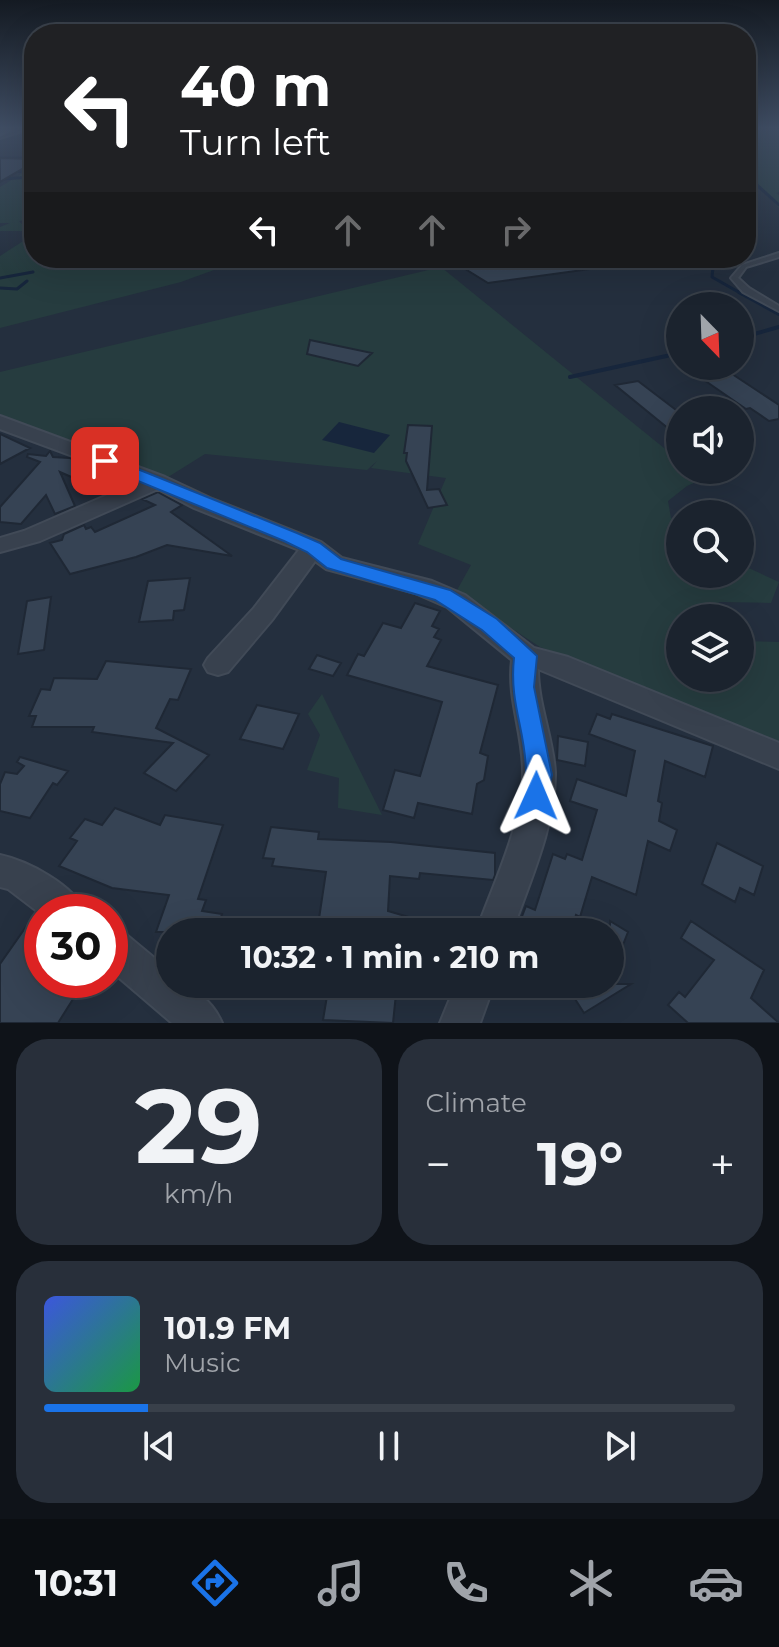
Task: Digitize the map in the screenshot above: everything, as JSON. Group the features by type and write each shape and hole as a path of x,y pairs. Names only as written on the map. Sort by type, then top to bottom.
{"street":[{"path":"0,422 158,481 202,503 313,547 334,564 423,587 456,601 526,656 558,664 779,756"},
{"path":"0,545 32,536 158,481"},
{"path":"218,665 263,614 313,547"},
{"path":"499,918 515,869 539,775 522,687 526,656"},
{"path":"0,871 17,875 43,894"},
{"path":"128,960 202,1023"},
{"path":"460,1023 470,998"}],"lane":[{"path":"756,262 779,255"},
{"path":"742,268 734,278 746,290 779,309"}],"green space":[{"path":"17,177 24,177 24,220 19,221 24,231 0,231 0,227 10,223 0,223 0,187"},
{"path":"756,177 779,177 779,192 776,193 779,195 779,208 756,183"},
{"path":"24,240 24,268 220,268 181,282 0,328 0,256"},
{"path":"442,268 666,450 666,484 692,484 666,500 666,588 754,588 754,570 779,582 771,603 666,604 666,692 754,692 754,641 779,642 779,742 540,647 456,592 471,565 418,544 446,478 371,468 377,461 367,470 205,454 157,484 0,414 0,372"},
{"path":"322,694 382,815 338,808 339,778 307,770 320,735 308,714"}],"water":[{"path":"339,422 390,435 374,453 322,440"}],"building":[{"path":"464,268 598,268 488,283"},
{"path":"310,340 372,353 358,366 307,354"},
{"path":"704,380 741,380 779,405 779,419 769,421 754,411 754,396 727,396"},
{"path":"638,381 666,402 666,427 615,385"},
{"path":"408,425 432,426 427,490 439,489 447,505 428,508 406,461 407,453 404,453"},
{"path":"0,434 30,448 0,464"},
{"path":"50,451 53,457 70,458 123,478 103,491 60,472 75,506 55,514 46,495 21,524 0,522 0,507 40,462 27,457 28,454 46,456"},
{"path":"158,492 182,505 171,512 232,556 167,545 136,557 70,574 50,543 62,540 64,534 84,525 95,532 155,505 142,499"},
{"path":"190,578 184,610 174,611 173,620 139,622 148,581"},
{"path":"51,597 44,650 18,654 27,601"},
{"path":"415,603 440,611 432,626 439,629 434,637 441,640 427,666 498,685 480,753 488,756 484,780 477,784 472,814 418,803 414,818 383,810 395,770 420,776 442,702 347,675 358,654 364,656 383,623 401,628"},
{"path":"317,655 341,663 333,676 309,669"},
{"path":"106,661 191,669 178,700 170,699 156,728 209,755 176,791 144,773 173,743 92,732 94,727 32,727 36,716 29,716 41,689 50,690 54,678 97,679"},
{"path":"257,705 299,714 283,749 240,739"},
{"path":"597,714 610,719 612,714 713,746 705,777 665,761 658,801 662,803 659,821 677,830 670,851 648,841 636,895 592,877 580,917 521,918 526,906 535,910 553,854 565,859 567,854 582,860 597,810 570,801 577,779 626,796 635,751 589,734"},
{"path":"558,736 588,742 585,766 557,760"},
{"path":"20,757 68,771 57,785 53,783 30,818 0,811 0,784 5,772 17,774 24,766 17,762"},
{"path":"115,808 160,825 165,815 223,825 198,899 206,900 202,911 222,914 221,918 161,918 169,895 112,888 59,866 77,841 70,838 85,819 102,825"},
{"path":"271,827 319,832 318,839 391,842 495,853 495,875 493,880 420,873 419,879 390,876 388,911 412,918 319,918 326,872 272,866 274,859 263,858"},
{"path":"717,843 763,866 754,895 740,888 735,902 702,884"},
{"path":"691,921 764,970 751,998 779,1023 688,1023 668,1005 679,992 685,997 714,960 681,938"},
{"path":"24,930 24,998 74,998 58,1023 0,1023 0,964"},
{"path":"327,998 396,998 393,1023 323,1020"},
{"path":"575,998 608,998 584,1013"}],"waterway":[{"path":"0,179 24,178"},
{"path":"756,184 779,205"},
{"path":"713,268 712,277 738,292"},
{"path":"0,278 33,272"},
{"path":"0,288 17,289 27,281"},
{"path":"754,300 779,314"},
{"path":"754,334 779,327"},
{"path":"570,377 666,356"}],"route":[{"path":"105,461 313,547 334,564 423,587 442,595 489,624 526,656 522,687 539,775 536,796"}]}
